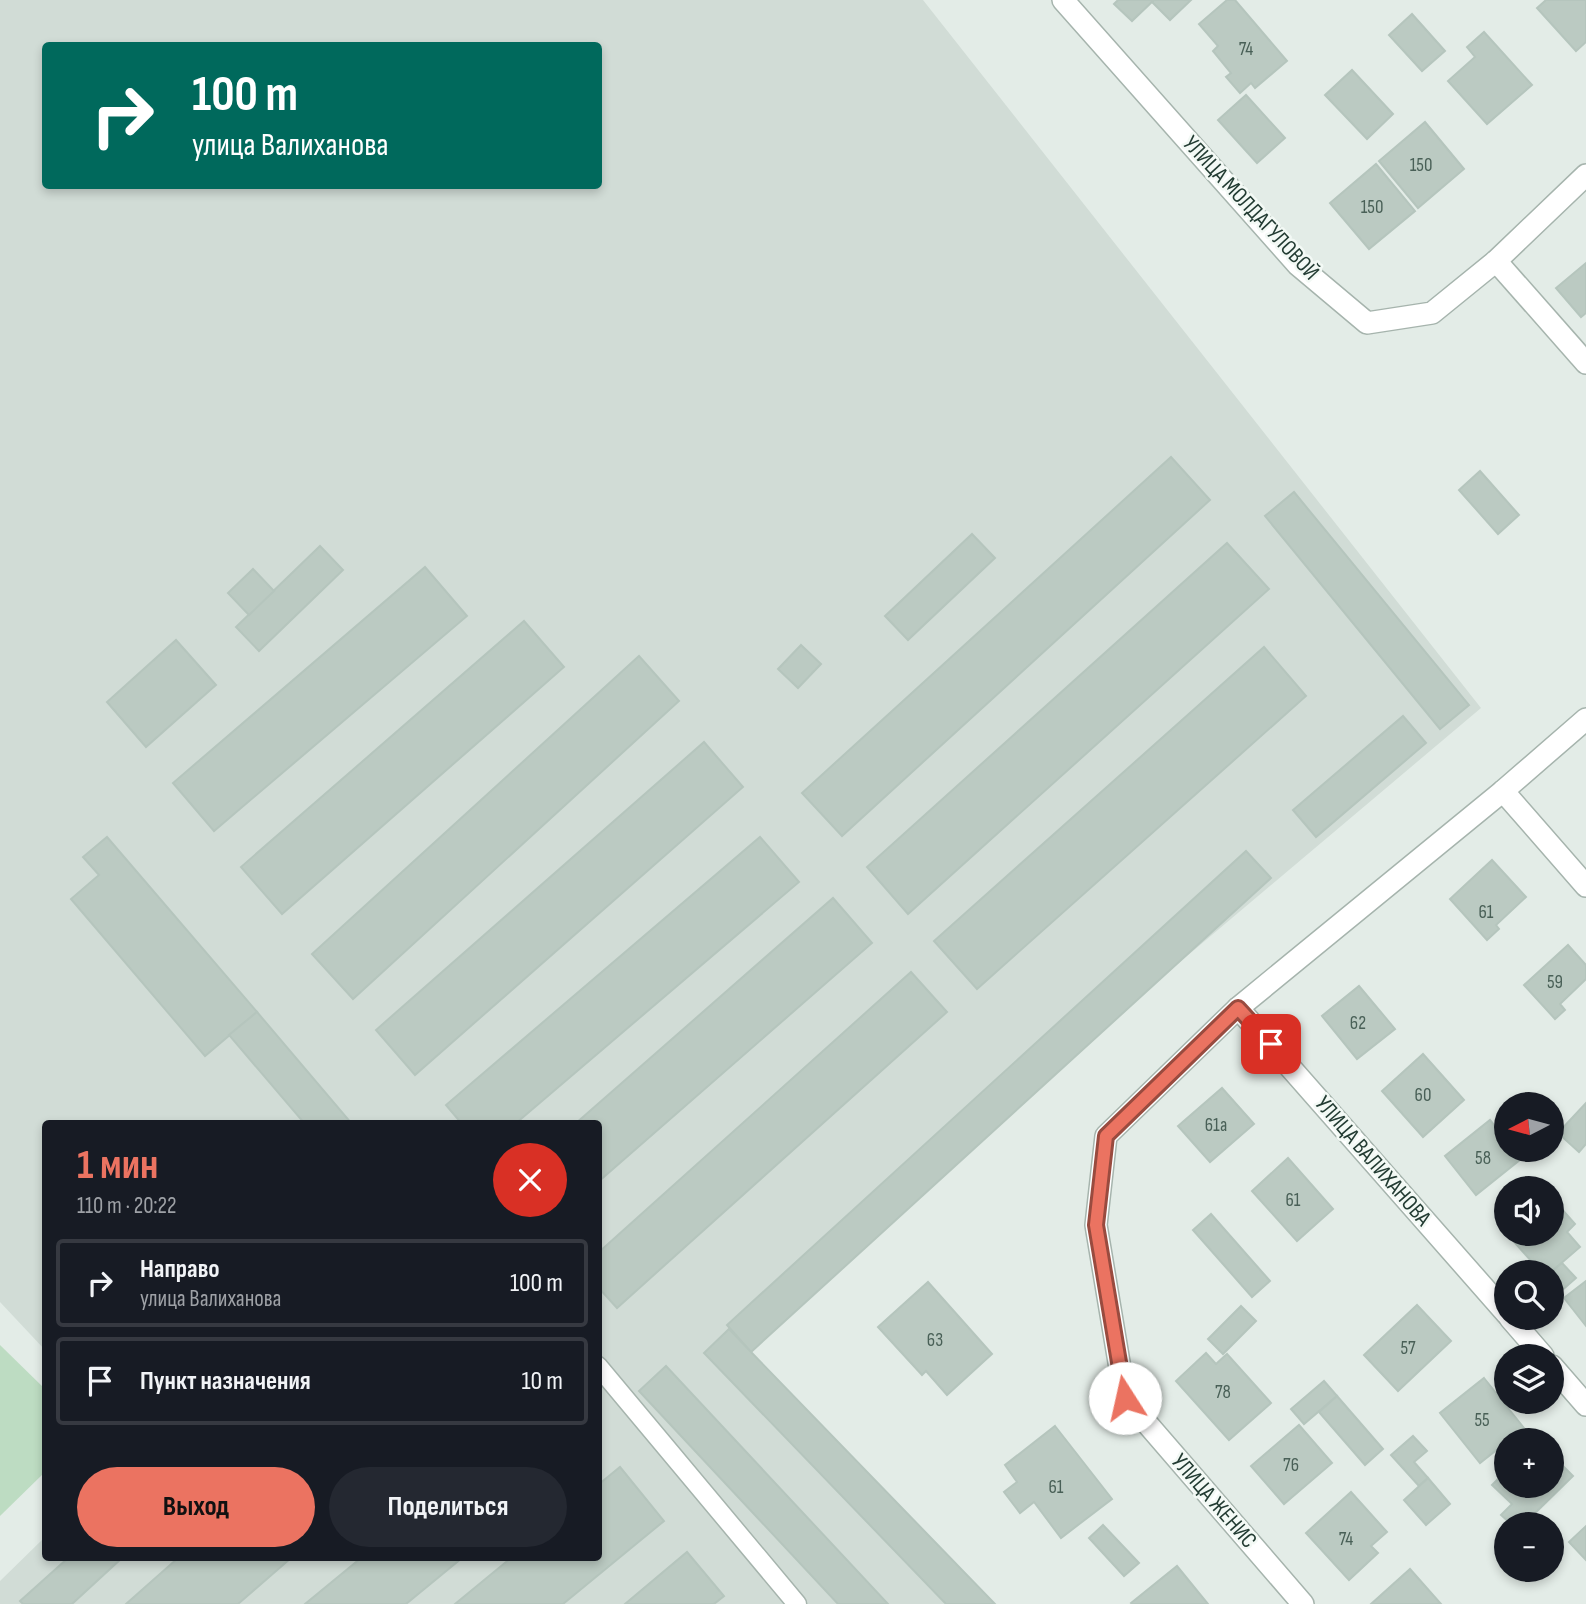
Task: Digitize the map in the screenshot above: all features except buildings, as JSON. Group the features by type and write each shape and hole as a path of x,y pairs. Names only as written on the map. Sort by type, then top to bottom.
{"street":[{"name":"УЛИЦА МОЛДАГУЛОВОЙ","path":"1063,0 1298,265 1367,323 1432,313 1496,261 1586,175"},
{"path":"1496,261 1586,363"},
{"path":"1238,1008 1503,791 1586,719"},
{"path":"1503,791 1586,886"},
{"name":"УЛИЦА ВАЛИХАНОВА","path":"1238,1008 1494,1300"},
{"name":"УЛИЦА ЖЕНИС","path":"1238,1008 1106,1136 1096,1225 1125,1398 1303,1604"},
{"name":"УЛИЦА ВАЛИХАНОВА","path":"1521,1330 1533,1344"},
{"path":"1564,1380 1586,1405"}],"lane":[{"path":"602,1371 797,1604"}],"shaded area":[{"path":"0,0 923,0 1481,708 720,1350 965,1604 0,1604 0,1581 42,1540 42,1561 602,1561 602,1120 42,1120 42,1347 0,1302"}],"green space":[{"path":"0,1345 42,1386 42,1475 0,1516"}],"route":[{"path":"1125,1398 1096,1225 1106,1136 1238,1008 1271,1044"}]}
